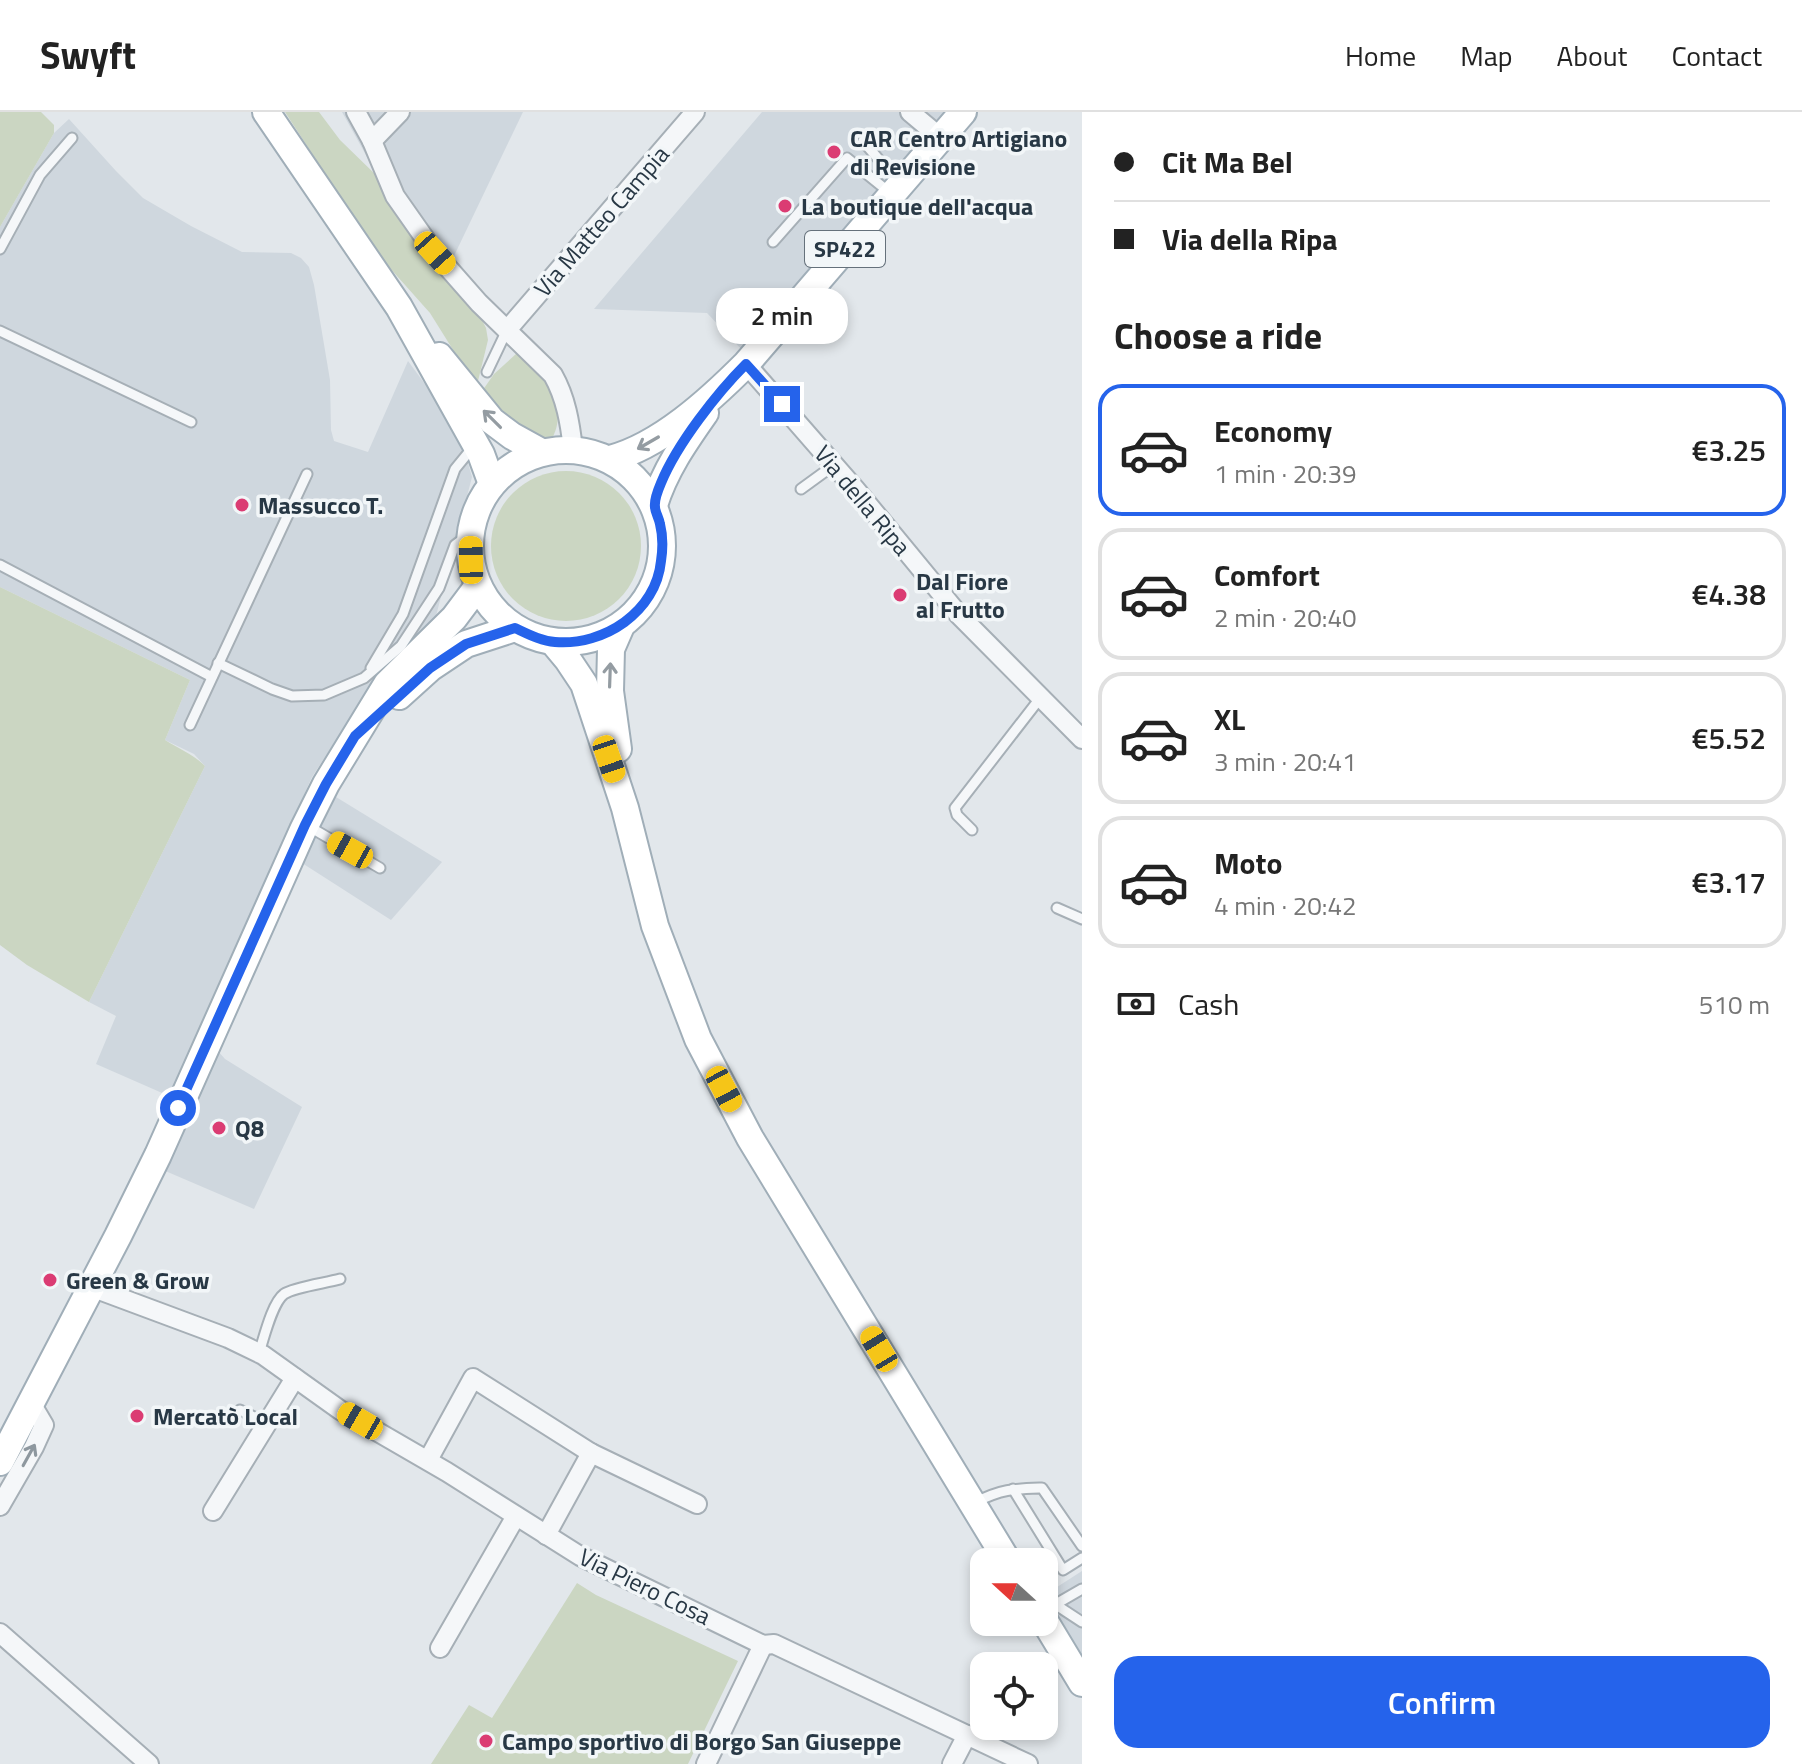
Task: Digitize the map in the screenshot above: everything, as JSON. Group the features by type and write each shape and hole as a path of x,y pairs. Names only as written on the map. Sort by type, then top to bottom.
{"main road":[{"path":"266,112 448,380 492,484"},
{"name":"SP422","path":"610,459 628,455 668,431 726,384 963,112"},
{"path":"448,380 492,421 541,452"},
{"name":"SP422","path":"654,505 671,462 726,384"},
{"path":"573,449 610,459 643,486 660,522 663,541 661,565 653,589 639,609 621,626 600,637 577,642 553,642 515,628 488,602 478,586 471,560 471,533 478,507 492,484 514,465 541,452 573,449"},
{"path":"0,1462 158,1155 326,784 387,684 454,618 478,586"},
{"path":"621,626 611,649 610,691 625,808"},
{"path":"355,736 430,668 466,644 515,628"},
{"path":"553,642 584,684 625,808 655,926 698,1039 750,1138 1000,1548"},
{"path":"1058,1630 1082,1683"}],"street":[{"path":"356,112 395,196 435,253 479,303 553,375 561,390 573,449"},
{"path":"372,141 400,112"},
{"name":"Via Matteo Campia","path":"507,330 695,112"},
{"path":"910,112 941,138"},
{"name":"Via della Ripa","path":"746,364 959,615 1082,739"},
{"name":"Via Piero Cosa","path":"91,1287 228,1338 259,1353 340,1410 428,1460 580,1556 763,1645 774,1644 1028,1764"},
{"path":"213,1511 295,1378"},
{"path":"428,1460 473,1378 591,1453 697,1504"},
{"path":"0,1506 44,1425 31,1403"},
{"path":"546,1535 591,1453"},
{"path":"440,1648 516,1516"},
{"path":"0,1633 149,1764"},
{"path":"728,1764 708,1760 763,1645"},
{"path":"952,1764 967,1735"}],"lane":[{"path":"0,249 40,175 72,138"},
{"path":"863,141 896,189"},
{"path":"773,242 847,158 896,189"},
{"path":"487,372 507,330"},
{"path":"0,331 191,422"},
{"path":"364,678 403,614 455,469 475,444"},
{"path":"801,489 834,465"},
{"path":"190,725 307,474"},
{"path":"218,663 292,696 324,695 364,678 401,646 439,588 455,545 471,533"},
{"path":"0,565 212,677"},
{"path":"972,830 957,815 955,808 1041,697"},
{"path":"305,825 380,868"},
{"path":"1057,908 1082,919"},
{"path":"259,1353 280,1297 287,1292 340,1279"},
{"path":"240,1410 266,1423"},
{"path":"973,1504 996,1492 1042,1488 1082,1546"},
{"path":"1013,1489 1063,1570 1082,1558"},
{"path":"1058,1606 1082,1589"},
{"path":"1058,1614 1082,1622"}],"shaded area":[{"path":"342,112 523,112 453,258 438,270 420,249 401,218"},
{"path":"762,112 947,112 742,350 707,313 594,309"},
{"path":"69,119 143,198 242,252 291,253 309,267 330,380 334,441 368,452 408,361 462,443 472,477 436,616 364,697 312,777 169,1096 96,1064 116,1016 89,1002 205,766 194,754 165,740 190,680 0,587 0,227 54,133"},
{"path":"336,797 442,862 391,920 302,863"},
{"path":"217,1050 225,1059 302,1107 254,1209 163,1170"},
{"path":"1082,1571 1082,1660 1058,1620 1058,1586"}],"green space":[{"path":"0,112 41,112 54,125 54,133 0,227"},
{"path":"285,112 319,112 340,140 378,177 420,249 479,314 488,340 475,385 430,313 363,232"},
{"path":"517,353 538,369 552,390 558,415 551,440 545,441 517,429 480,394 494,374"},
{"path":"566,471 595,477 619,493 635,517 641,546 635,575 619,599 595,615 566,621 537,615 513,599 497,575 491,546 497,517 513,493 537,477"},
{"path":"0,587 190,680 165,740 205,766 89,1002 0,945"},
{"path":"577,1583 596,1595 738,1661 688,1764 431,1764 469,1705 492,1718"}],"place":[{"name":"CAR Centro Artigiano di Revisione","path":"834,152"},
{"name":"La boutique dell'acqua","path":"785,206"},
{"name":"Massucco T.","path":"242,505"},
{"name":"Dal Fiore al Frutto","path":"900,595"},
{"name":"Q8","path":"219,1128"},
{"name":"Green & Grow","path":"50,1280"},
{"name":"Mercatò Local","path":"137,1416"},
{"name":"Campo sportivo di Borgo San Giuseppe","path":"486,1741"}],"route":[{"path":"178,1108 305,825 355,736 430,668 466,644 515,628 553,642 577,642 600,637 621,626 639,609 653,589 661,565 663,541 654,505 660,484 671,462 726,384 746,364 782,404"}]}
